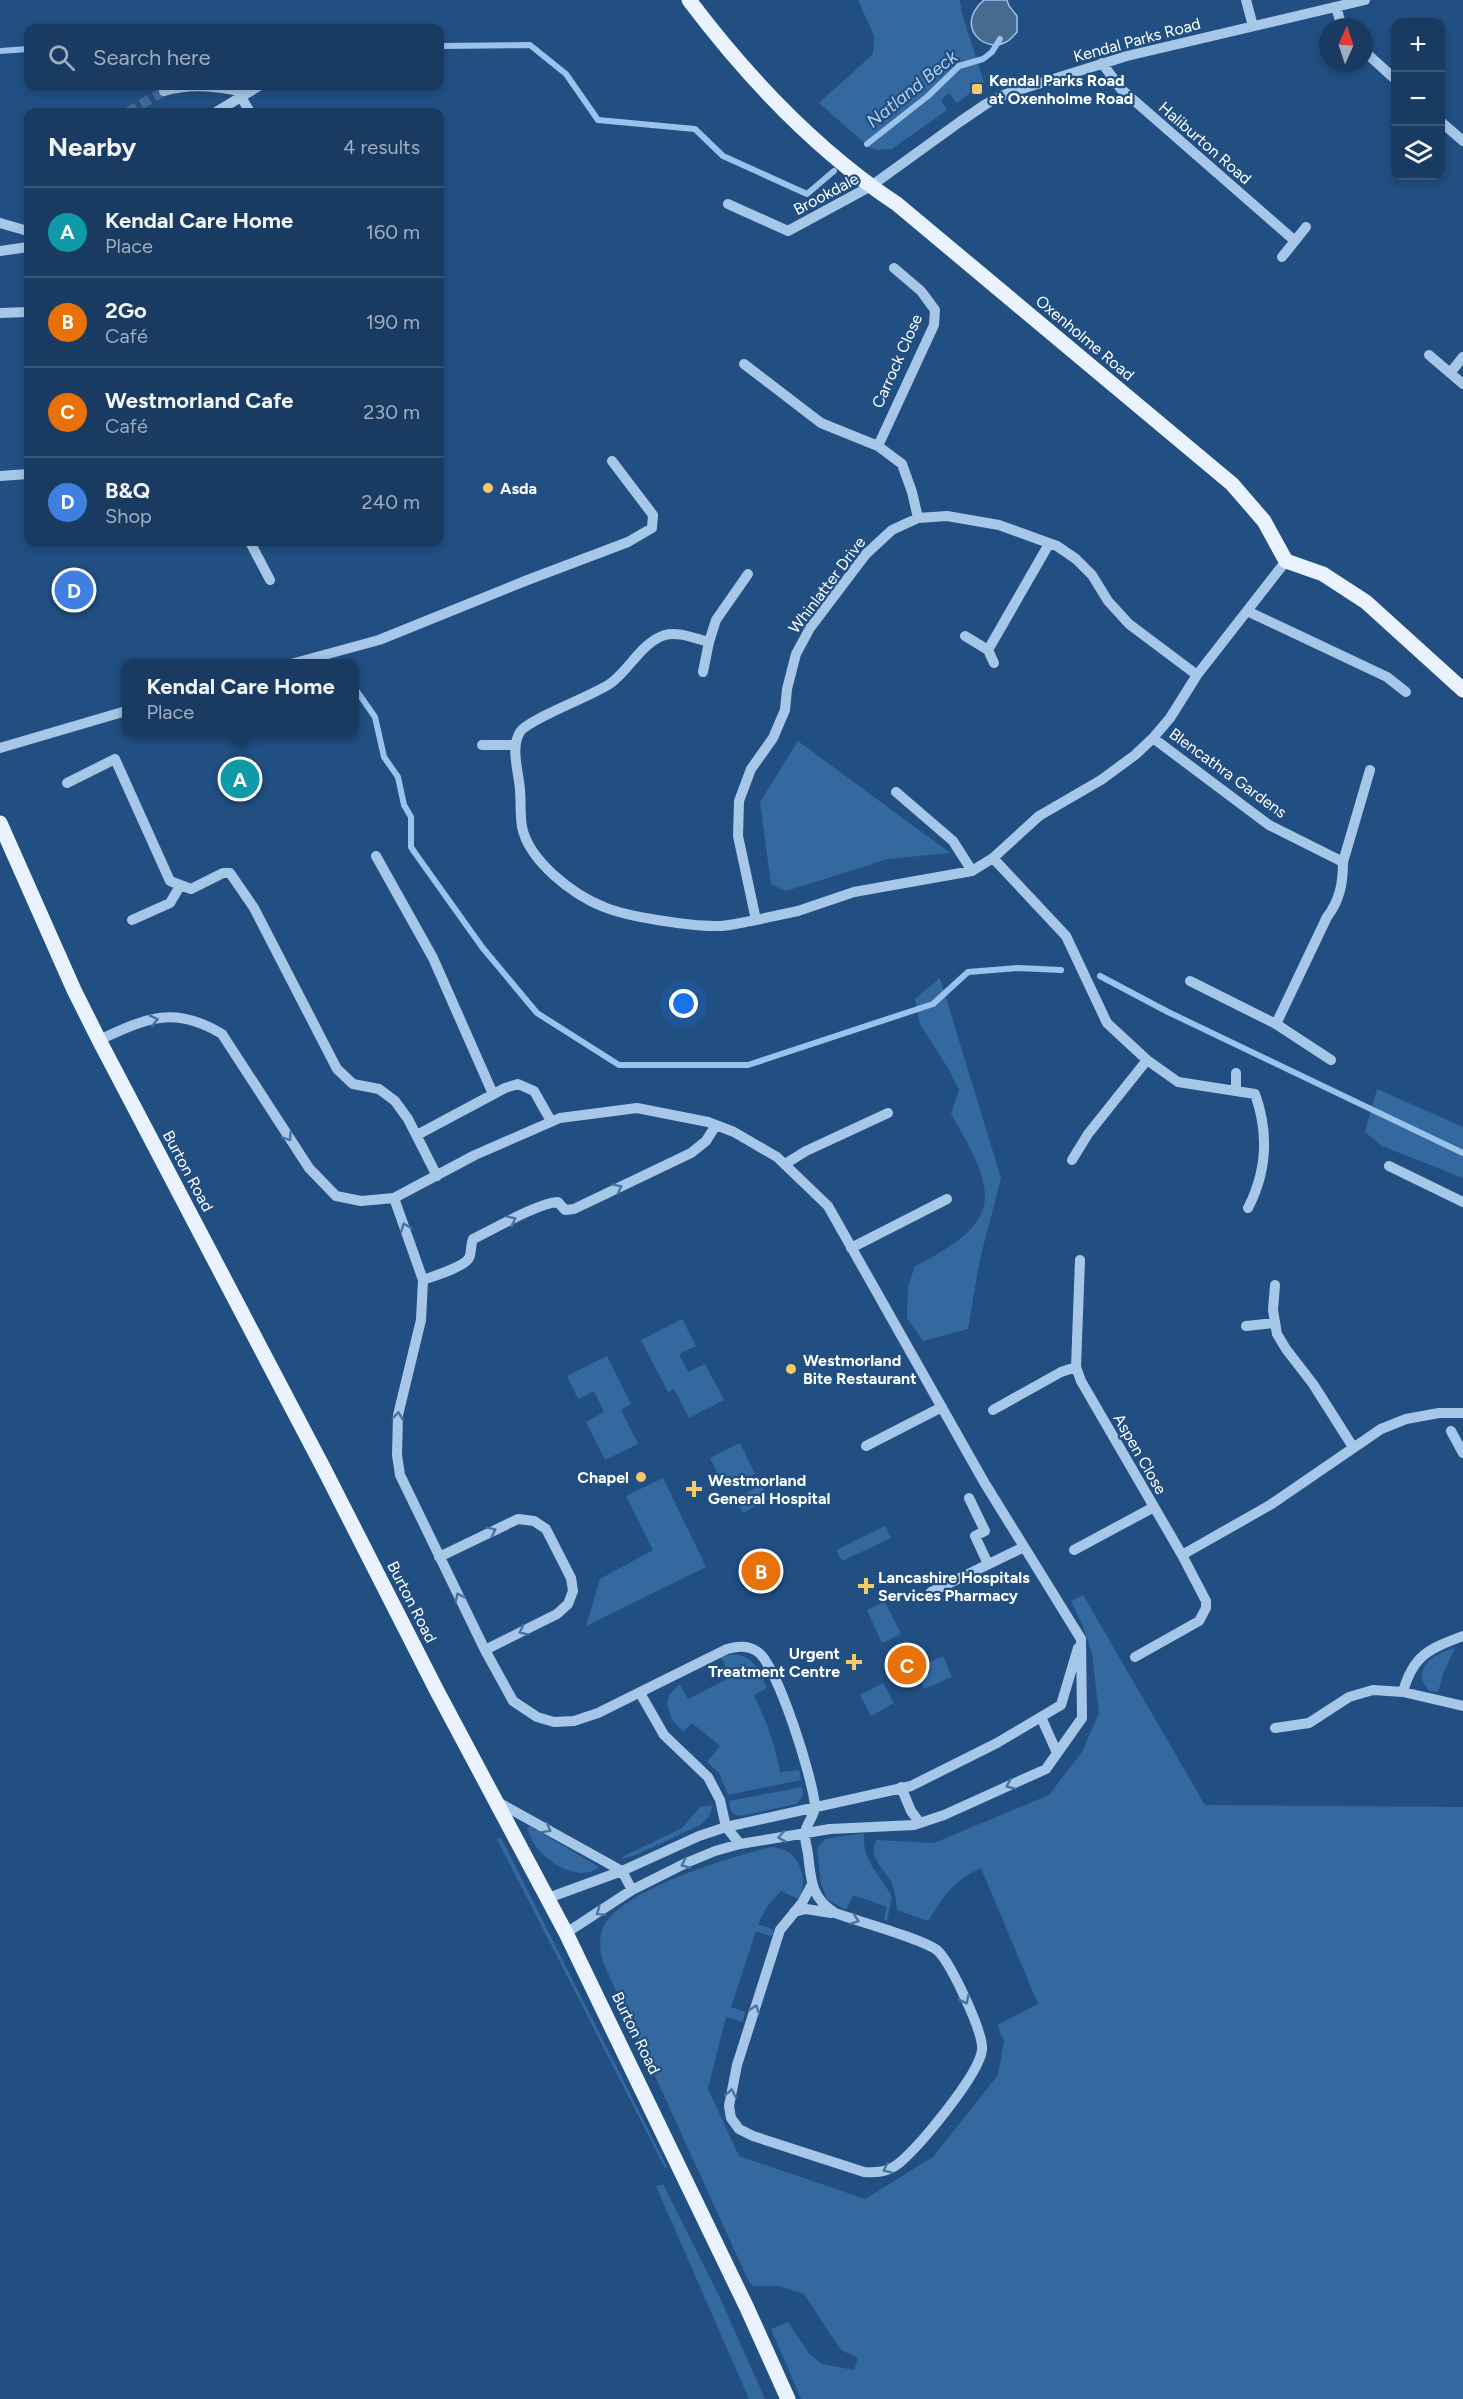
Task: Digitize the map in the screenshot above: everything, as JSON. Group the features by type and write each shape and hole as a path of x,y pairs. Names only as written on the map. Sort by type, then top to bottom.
{"main road":[{"name":"Oxenholme Road","path":"690,0 739,62 782,109 871,186 897,204 1232,484 1264,521 1286,561"},
{"path":"1286,561 1323,574 1366,602 1463,690"},
{"name":"Burton Road","path":"0,823 64,969 99,1040 495,1801 567,1933 638,2078 788,2399"}],"street":[{"path":"1246,0 1252,26"},
{"name":"Kendal Parks Road","path":"871,186 986,104 1006,94 1102,63 1365,0"},
{"path":"1336,7 1339,18"},
{"path":"1373,59 1391,76"},
{"name":"Haliburton Road","path":"1102,63 1120,89 1295,241"},
{"path":"233,90 244,95 249,108"},
{"path":"223,108 253,90"},
{"path":"1445,125 1463,141"},
{"name":"Brookdale","path":"729,204 788,231 871,186"},
{"path":"0,223 24,230"},
{"path":"1282,257 1306,227"},
{"path":"0,251 24,248"},
{"name":"Carrock Close","path":"878,446 884,428 934,325 935,310 921,291 894,268"},
{"path":"0,313 24,312"},
{"path":"1430,355 1463,384"},
{"path":"1450,373 1463,357"},
{"path":"744,364 821,423 878,446 902,464 918,518"},
{"path":"306,659 380,640 628,542 652,528 653,515 612,461"},
{"path":"0,476 24,474"},
{"name":"Whinlatter Drive","path":"756,920 738,836 739,801 751,769 773,738 785,710 787,689 796,654 810,628 866,554 892,530 918,518 947,516 999,525 1049,544 1076,559 1092,575 1108,601 1129,624 1197,675"},
{"path":"988,650 1049,544"},
{"path":"252,546 270,580"},
{"path":"709,642 681,635 665,635 649,645 620,676 599,691 554,711 520,730 515,745 522,828 533,850 550,872 576,893 605,908 651,918 717,927 798,911 854,892 972,871 993,858 1039,816 1101,780 1135,755 1153,738 1170,718 1197,675 1286,561"},
{"path":"703,672 716,620 748,574"},
{"path":"1247,610 1387,677 1406,692"},
{"path":"965,636 988,650 993,663"},
{"path":"0,747 122,712"},
{"name":"Blencathra Gardens","path":"1153,738 1269,825 1343,862"},
{"path":"482,746 515,745"},
{"path":"67,783 115,759 170,881 191,889 223,873 230,873 254,908 337,1070 353,1084 379,1089 395,1101 417,1135 437,1176"},
{"path":"1276,1024 1327,916 1337,905 1343,862 1370,770"},
{"path":"896,792 953,841 972,871"},
{"path":"376,856 433,958 493,1094"},
{"path":"993,858 1066,936 1107,1023 1147,1060 1178,1082 1220,1089 1236,1089 1255,1094 1264,1119 1264,1156 1257,1190 1248,1208"},
{"path":"132,920 170,903 180,886"},
{"path":"1190,981 1276,1024 1331,1060"},
{"path":"99,1040 134,1025 158,1018 179,1017 202,1022 222,1034 309,1168 336,1196 361,1201 394,1198 475,1155 551,1121 637,1108 716,1125 734,1132 777,1157 828,1206 942,1407 1081,1640 1082,1718 1046,1768 944,1815 920,1823 900,1827 854,1827 740,1844 686,1863 632,1890 567,1933"},
{"path":"1072,1160 1088,1134 1147,1060"},
{"path":"1236,1073 1236,1089"},
{"path":"417,1135 493,1094 518,1084 534,1091 551,1121"},
{"path":"785,1164 806,1151 888,1113"},
{"path":"423,1280 466,1262 471,1254 470,1246 473,1239 516,1218 551,1202 558,1202 565,1210 574,1209 691,1153 706,1141 716,1125"},
{"path":"1389,1166 1463,1202"},
{"path":"394,1198 423,1280 421,1320 398,1415 397,1455 400,1475 485,1650 513,1701 537,1717 554,1722 574,1721 598,1713 727,1649 739,1646 759,1653 793,1723 815,1809 805,1833 811,1886 827,1908 835,1913"},
{"path":"851,1248 947,1199"},
{"name":"Aspen Close","path":"1080,1260 1076,1367 1081,1381 1206,1600 1206,1608 1198,1621 1135,1657"},
{"path":"1275,1285 1274,1323 1286,1349 1313,1384 1353,1447"},
{"path":"1246,1326 1274,1323"},
{"path":"993,1410 1062,1372 1076,1367"},
{"path":"866,1446 942,1407"},
{"path":"1182,1555 1270,1504 1381,1429 1406,1419 1439,1413 1463,1413"},
{"path":"1451,1431 1463,1453"},
{"path":"969,1498 985,1531 975,1536 988,1564"},
{"path":"1074,1550 1154,1507"},
{"path":"440,1557 518,1519 534,1521 546,1529 571,1578 573,1591 568,1604 557,1614 485,1650"},
{"path":"931,1592 1024,1547"},
{"path":"1403,1692 1412,1667 1424,1654 1436,1646 1463,1636"},
{"path":"548,1898 622,1871 699,1836 726,1827 911,1786 997,1743 1061,1705 1081,1640"},
{"path":"1275,1728 1309,1723 1341,1701 1373,1690 1403,1692 1463,1706"},
{"path":"640,1693 664,1735 708,1777 720,1800 726,1827 740,1844"},
{"path":"1041,1717 1057,1753"},
{"path":"901,1787 911,1811 920,1823"},
{"path":"495,1801 622,1871 632,1890"},
{"path":"793,1912 806,1909 835,1913 936,1949 946,1961 982,2038 978,2064 955,2097 930,2130 898,2164 880,2174 864,2172 753,2136 739,2129 732,2118 729,2106 737,2065 780,1930 793,1912 802,1903 811,1886"}],"shaded area":[{"path":"858,0 960,0 962,14 984,82 957,103 949,93 941,100 947,110 892,149 877,150 869,147 819,103 873,54 874,36"},
{"path":"984,0 1007,0 1017,16 1017,32 1006,42 998,45 990,44 976,36 972,28 972,20 975,10"},
{"path":"798,741 950,853 888,859 786,891 771,884 760,802"},
{"path":"940,978 1001,1178 980,1259 968,1329 923,1341 907,1318 908,1287 915,1266 965,1235 978,1219 984,1203 984,1185 978,1165 951,1114 959,1090 920,1024 915,999"},
{"path":"1377,1089 1463,1127 1463,1178 1382,1146 1365,1132"},
{"path":"682,1319 696,1346 679,1354 688,1372 705,1364 724,1400 689,1418 674,1389 668,1392 641,1340"},
{"path":"607,1356 631,1404 621,1410 638,1444 605,1460 586,1422 604,1412 594,1391 578,1399 567,1376"},
{"path":"740,1443 755,1474 725,1489 710,1458"},
{"path":"663,1478 706,1567 586,1626 600,1579 653,1550 626,1496"},
{"path":"761,1485 768,1499 743,1513 735,1499"},
{"path":"885,1526 891,1538 842,1561 836,1550"},
{"path":"1083,1595 1205,1805 1463,1807 1463,2399 801,2399 771,2329 788,2322 810,2355 822,2364 854,2370 858,2358 841,2350 804,2294 778,2286 754,2286 749,2282 603,1962 600,1944 602,1930 615,1912 633,1899 680,1876 772,1847 790,1853 797,1861 802,1873 802,1892 798,1899 781,1891 768,1905 758,1924 772,1929 774,1934 770,1936 756,1931 731,2007 745,2012 743,2022 726,2017 708,2089 739,2156 865,2199 933,2157 998,2075 1004,2041 997,2025 1038,2004 981,1868 972,1872 950,1890 928,1921 897,1910 892,1885 875,1857 874,1847 876,1840 934,1843 1049,1795 1082,1752 1099,1713 1092,1654 1071,1601"},
{"path":"885,1602 901,1634 882,1643 867,1610"},
{"path":"1455,1648 1443,1674 1438,1692 1429,1691 1422,1681 1422,1674 1427,1663 1442,1652"},
{"path":"733,1654 751,1661 762,1676 767,1688 754,1695 770,1732 780,1772 799,1770 801,1780 728,1795 719,1773 707,1762 720,1746 692,1723 683,1732 671,1718 667,1703 669,1695 680,1684 688,1699 731,1677 721,1657"},
{"path":"943,1656 952,1677 924,1689 915,1668"},
{"path":"883,1683 894,1703 871,1716 860,1695"},
{"path":"802,1787 803,1796 797,1804 739,1816 730,1809 729,1801"},
{"path":"713,1805 709,1816 700,1825 636,1855 621,1859 682,1828 700,1807"},
{"path":"530,1826 599,1867 584,1873 559,1866 544,1856 535,1845 527,1828"},
{"path":"864,1833 866,1852 872,1867 892,1897 887,1921 884,1919 887,1907 853,1895 847,1909 844,1909 827,1899 821,1884 817,1848 825,1839"},
{"path":"501,1838 667,2167 665,2168 497,1839"},
{"path":"663,2184 720,2298 765,2399 749,2399 656,2186"}],"waterway":[{"name":"Natland Beck","path":"867,144 928,96 959,66 983,59 992,52 1000,39"},
{"name":"Natland Beck","path":"444,46 530,45 566,74 598,120 695,129 723,156 807,194 834,171"},
{"name":"Natland Beck","path":"0,51 24,49"},
{"path":"359,694 375,717 384,757 398,777 404,805 411,817 411,847 415,853 482,947 537,1013 619,1065 748,1065 933,1004 968,972 1018,968 1061,970"},
{"path":"1100,976 1168,1012 1463,1153"}],"tunnel":[{"path":"135,108 164,91"}],"place":[{"name":"Kendal Parks Road at Oxenholme Road","path":"977,89"},
{"name":"Asda","path":"488,488"},
{"name":"B&Q","path":"74,590"},
{"name":"Kendal Care Home","path":"240,779"},
{"name":"Westmorland Bite Restaurant","path":"791,1369"},
{"name":"Chapel","path":"641,1477"},
{"name":"Westmorland General Hospital","path":"694,1489"},
{"name":"2Go","path":"761,1571"},
{"name":"Lancashire Hospitals Services Pharmacy","path":"866,1586"},
{"name":"Urgent Treatment Centre","path":"854,1662"},
{"name":"Westmorland Cafe","path":"907,1665"}]}
